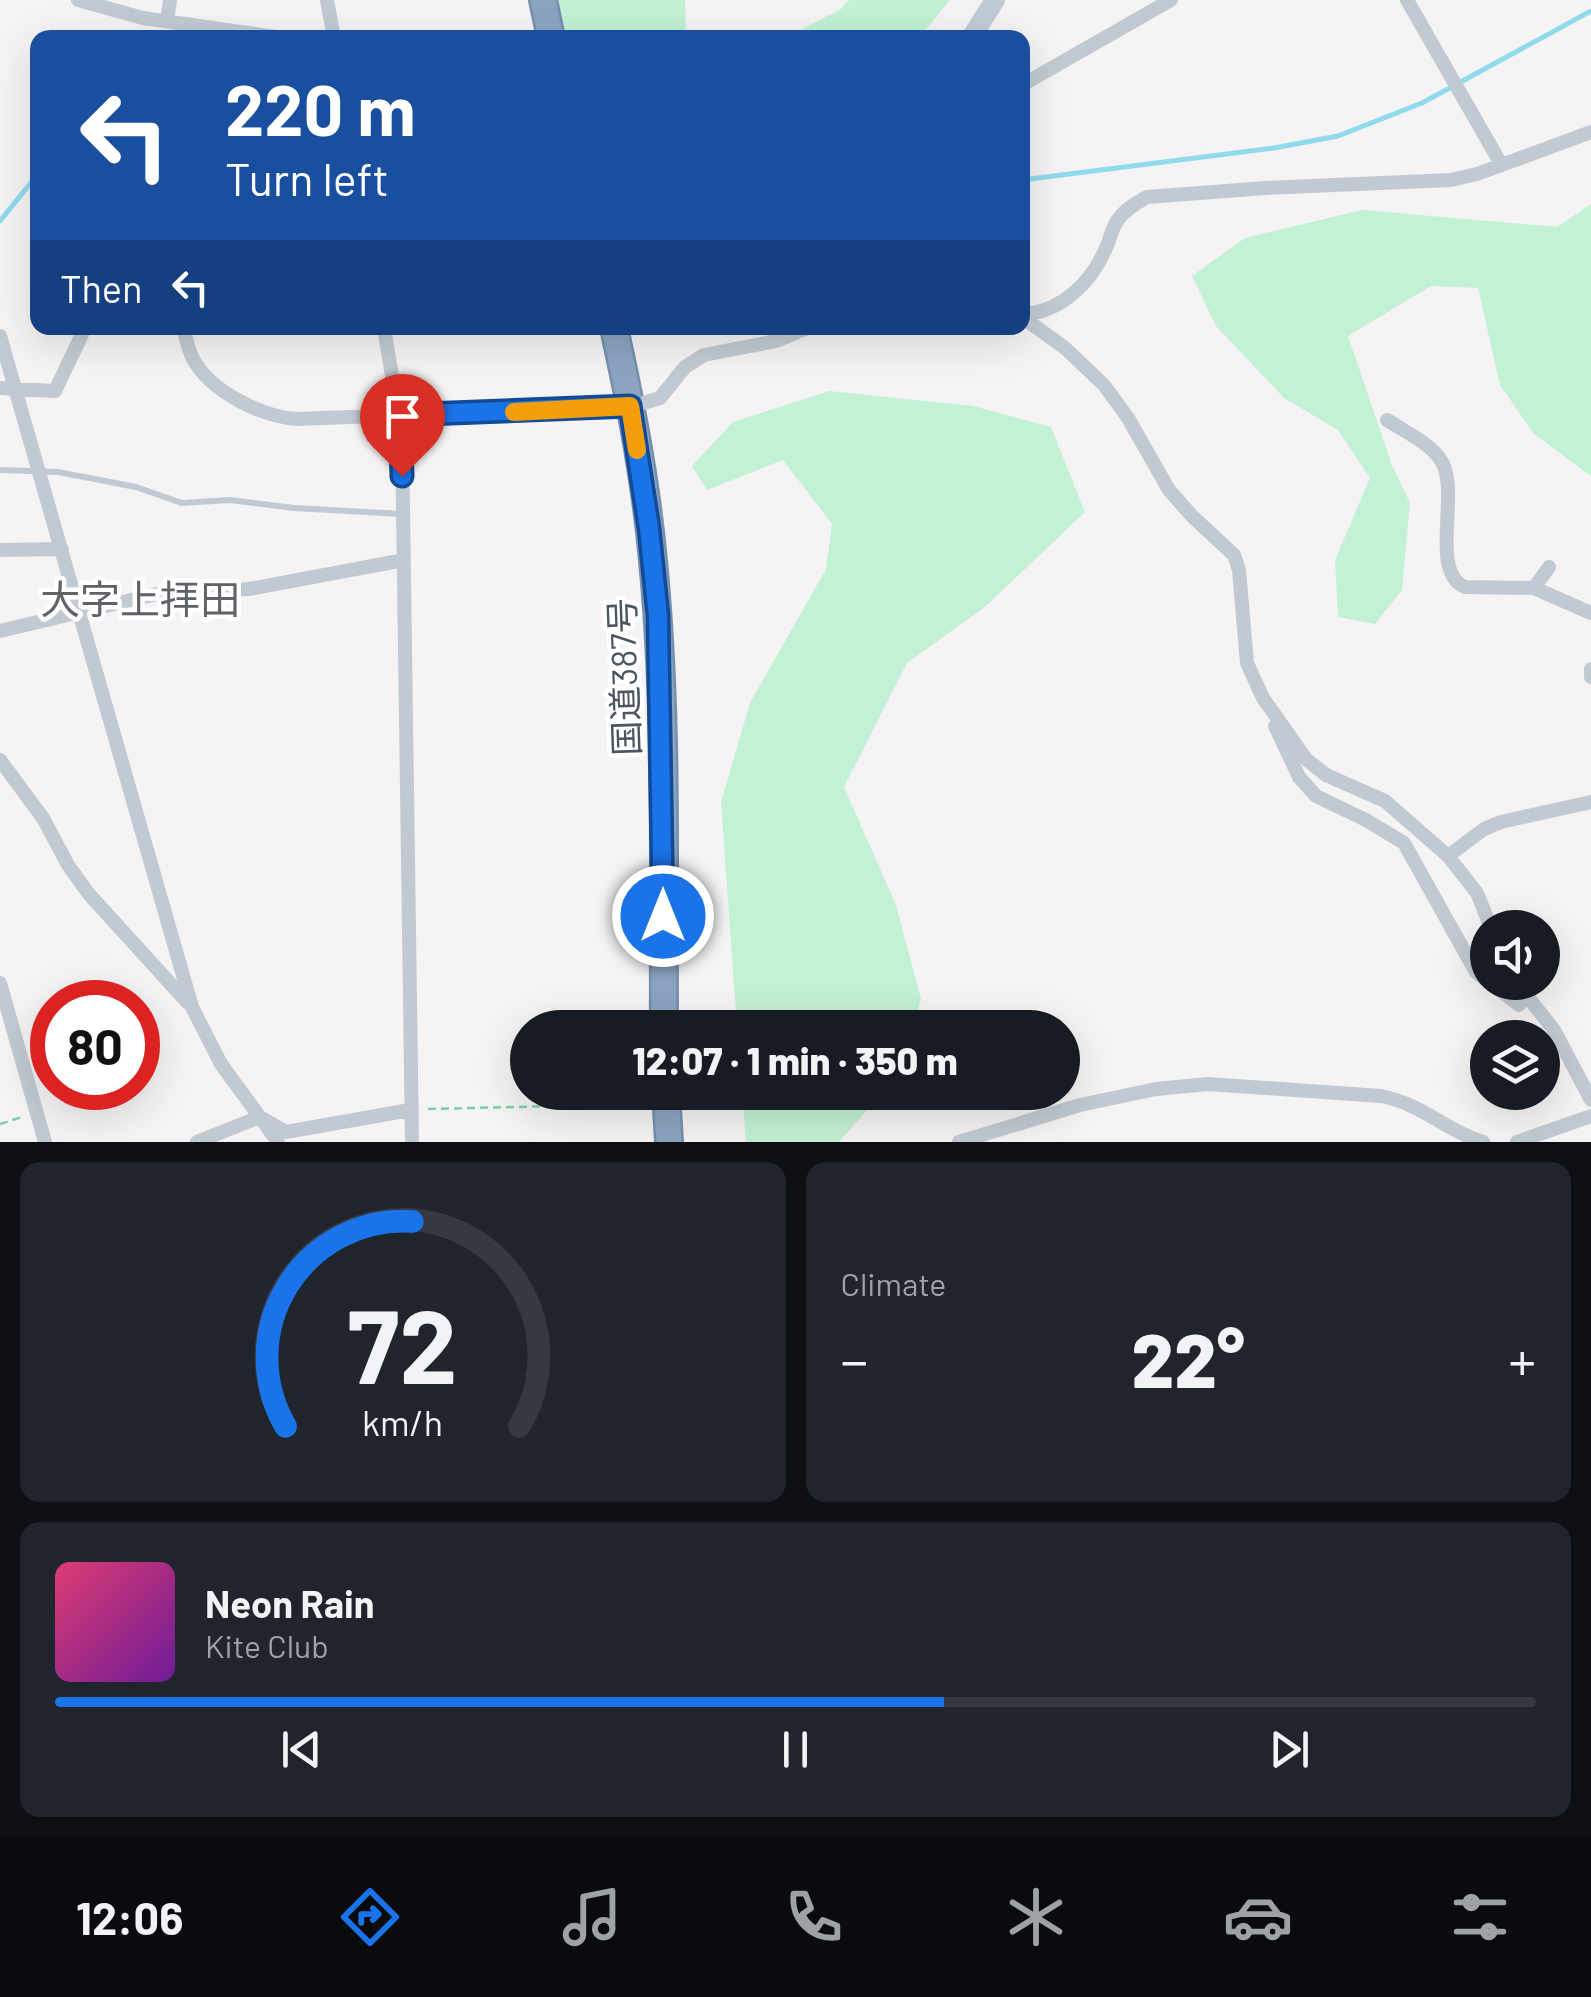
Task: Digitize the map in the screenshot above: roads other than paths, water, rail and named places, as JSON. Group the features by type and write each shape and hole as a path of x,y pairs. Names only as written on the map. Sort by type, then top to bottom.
{"highway":[{"path":"542,0 549,30"},
{"name":"国道387号","path":"615,335 649,528 658,616 664,1010"},
{"path":"667,1110 669,1142"}],"street":[{"path":"78,0 166,21 228,30"},
{"path":"166,21 170,0"},
{"path":"327,0 333,30"},
{"path":"976,30 995,0"},
{"path":"1030,80 1171,0"},
{"path":"1407,0 1501,164"},
{"path":"1030,314 1057,306 1074,292 1105,251 1117,220 1147,197 1451,180 1591,132"},
{"path":"1030,322 1066,348 1104,385 1128,418 1169,490 1234,555 1239,570 1244,650 1285,750 1307,788 1404,843 1468,961 1519,1005"},
{"path":"7,388 54,391 62,382 82,335"},
{"path":"185,335 193,358 205,374 256,410 296,419 630,406 660,398 684,367 704,355 789,335"},
{"path":"385,335 400,415 412,1142"},
{"path":"0,336 7,388 39,471 192,1007 210,1046 278,1142"},
{"path":"1387,420 1442,462 1447,478 1451,578 1465,586 1534,588 1591,613"},
{"path":"0,550 62,549"},
{"path":"0,630 161,593 267,586 404,560"},
{"path":"1534,588 1549,567"},
{"path":"1263,698 1306,759 1326,775 1385,801 1448,856 1477,893 1484,910"},
{"path":"0,760 43,818 88,893 192,1007"},
{"path":"1448,856 1484,829 1501,822 1591,802"},
{"path":"0,984 45,1142"},
{"path":"1530,1000 1554,1030 1591,1100"},
{"path":"958,1142 1080,1105 1156,1089 1208,1084 1408,1101 1464,1136 1483,1142"},
{"path":"260,1117 286,1132 410,1110"},
{"path":"1517,1142 1591,1116"},
{"path":"197,1142 260,1117"}],"lane":[{"path":"0,470 39,471 120,484 182,503 230,500 403,514"}],"waterway":[{"path":"1030,179 1274,148 1338,136 1422,103 1591,11"},
{"path":"0,221 30,184"}],"district":[{"name":"大字上拝田","path":"140,598"}]}
